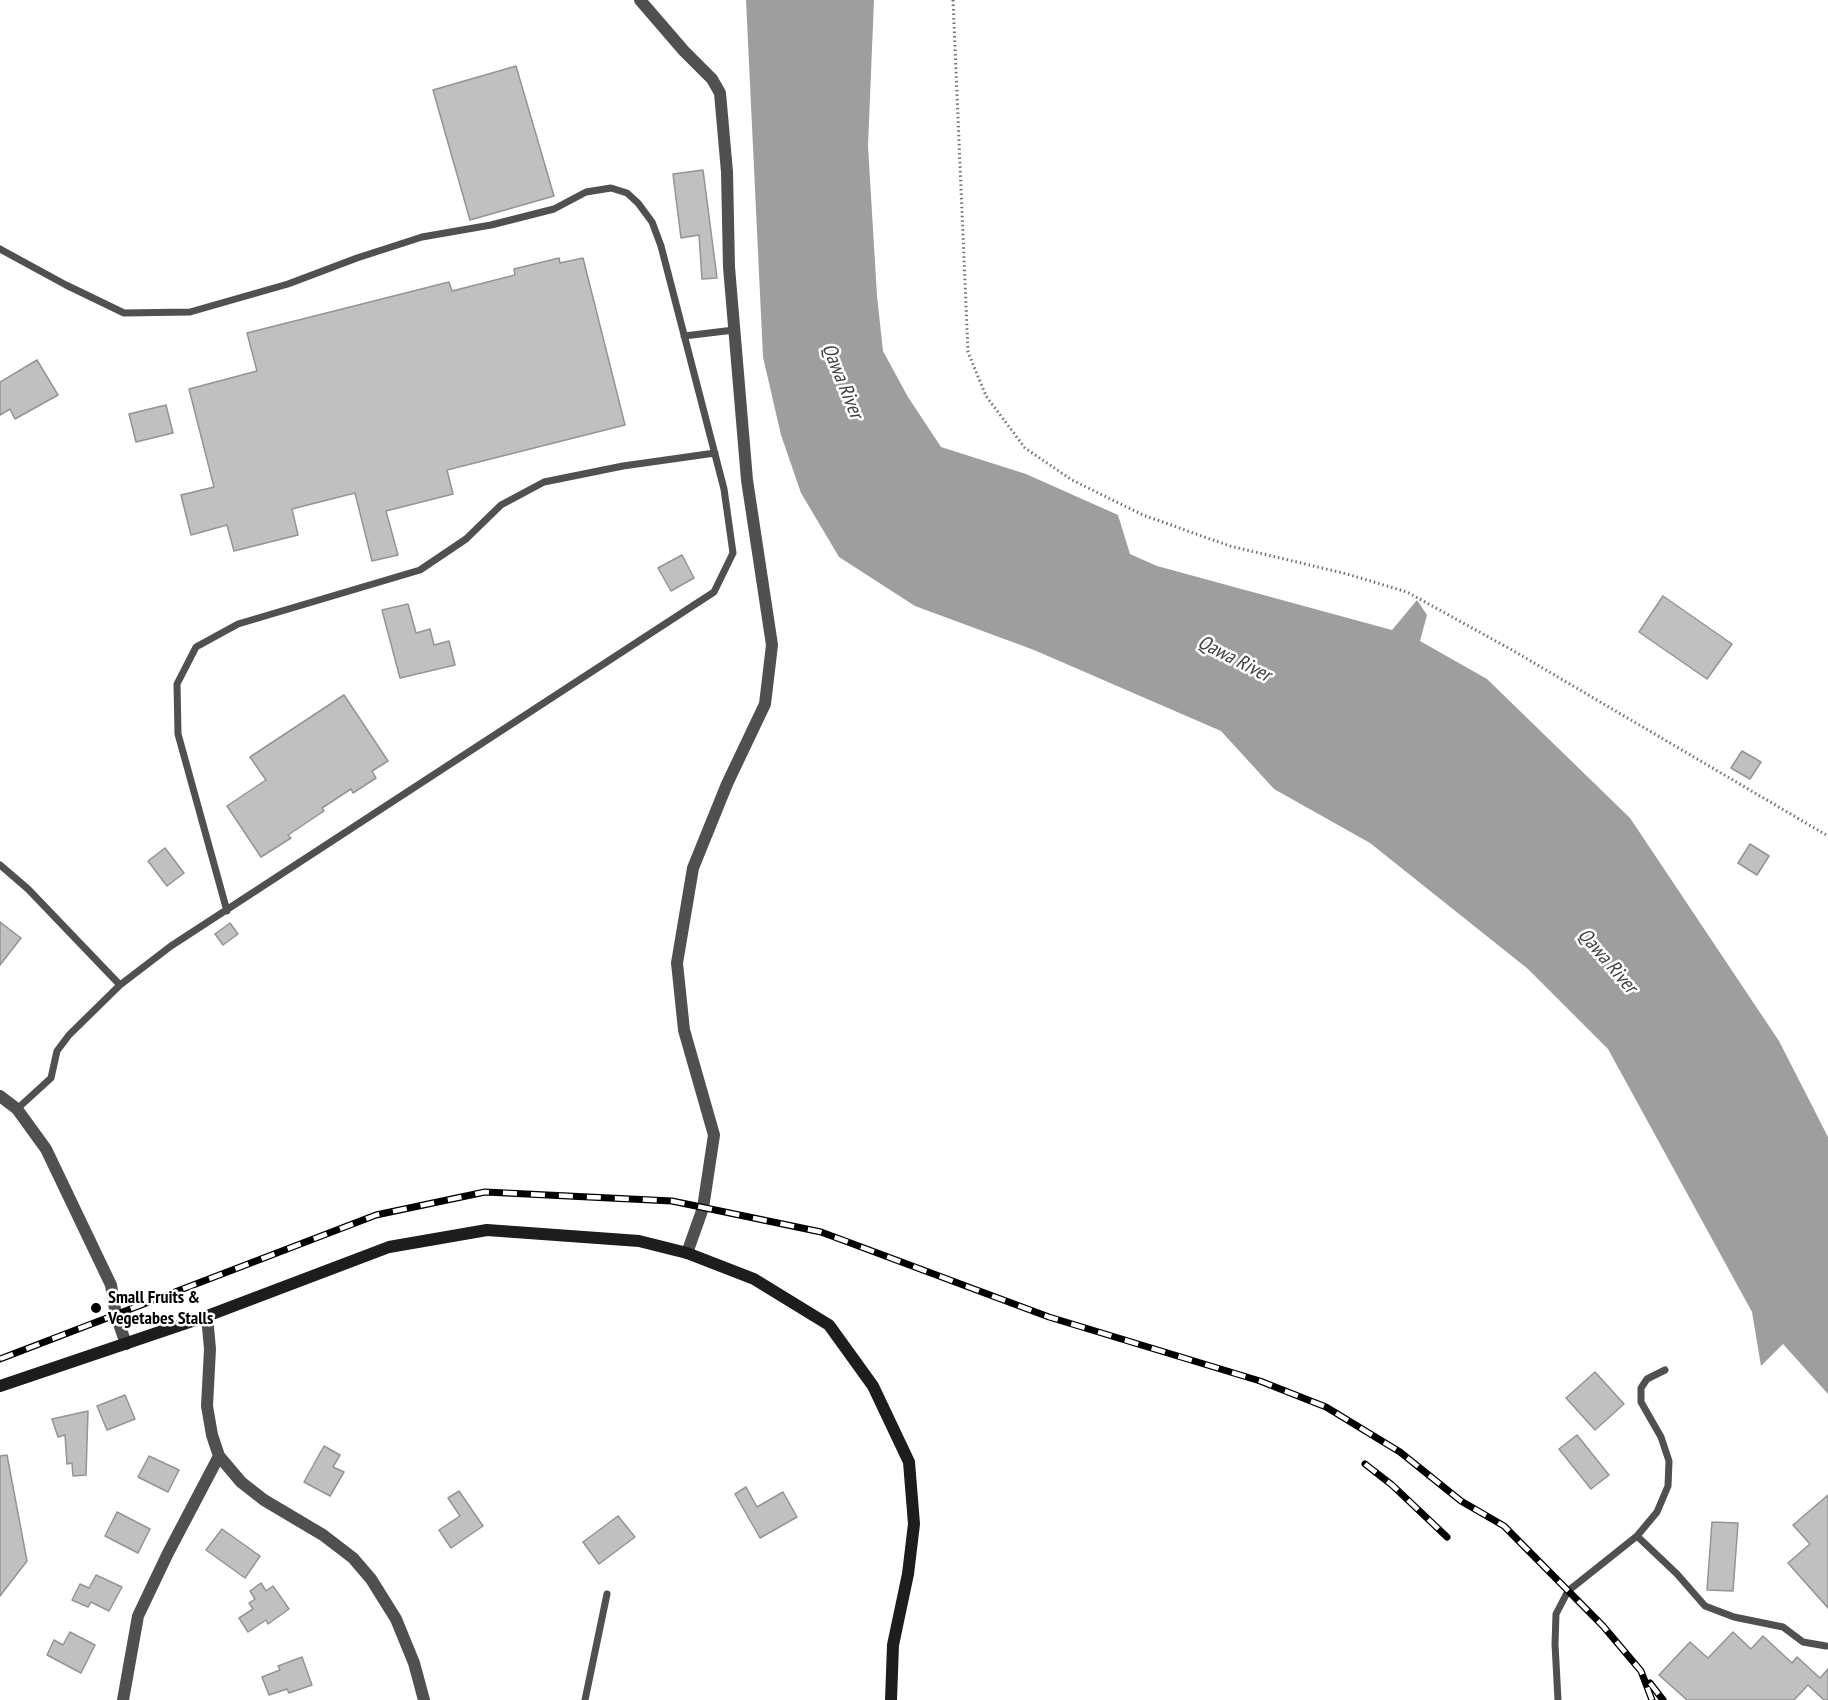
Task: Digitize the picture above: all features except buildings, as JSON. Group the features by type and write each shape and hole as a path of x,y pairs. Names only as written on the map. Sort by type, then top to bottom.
{"main road":[{"path":"0,1386 207,1316 389,1247 488,1230 639,1241 687,1253 754,1279 829,1325 873,1386 909,1462 914,1524 908,1574 893,1645 891,1700"}],"street":[{"path":"640,0 684,51 712,79 720,93 727,172 729,267 747,480 772,645 765,704 727,783 693,868 677,963 684,1030 714,1135 703,1208 687,1253"},
{"path":"0,1096 17,1109 46,1149 111,1285 116,1315 126,1344"},
{"path":"207,1316 210,1349 207,1406 212,1435 219,1456 241,1482 264,1500 323,1535 352,1558 370,1579 396,1619 414,1663 424,1700"},
{"path":"123,1700 138,1616 219,1456"}],"lane":[{"path":"0,249 124,313 190,312 288,284 422,237 491,225 554,209 586,192 611,188 627,193 638,203 652,222 661,246 724,489 733,553 714,592 171,946 120,985 69,1035 57,1051 51,1078 17,1109"},
{"path":"684,336 734,330"},
{"path":"227,911 178,734 177,684 196,646 238,624 420,570 466,539 501,505 544,482 623,466 715,453"},
{"path":"0,865 28,889 120,985"},
{"path":"1558,1700 1556,1614 1568,1591 1637,1536 1657,1512 1668,1486 1669,1461 1661,1437 1641,1402 1641,1388 1647,1379 1665,1370"},
{"path":"1637,1536 1677,1574 1705,1606 1734,1617 1783,1627 1803,1642 1826,1646"},
{"path":"585,1700 607,1594"}],"path":[{"path":"953,0 968,352 986,396 1025,448 1072,480 1143,515 1230,546 1347,574 1407,592 1512,650 1828,836"}],"water":[{"name":"Qawa River","path":"746,0 874,0 868,146 877,296 883,351 908,397 941,447 1026,474 1118,515 1130,554 1157,566 1392,630 1417,600 1427,615 1420,641 1487,679 1630,818 1779,1041 1828,1137 1828,1394 1783,1344 1761,1366 1752,1312 1608,1049 1528,969 1370,843 1274,789 1221,731 1034,650 915,606 839,557 801,493 781,435 763,357"}],"railway":[{"path":"0,1359 376,1215 485,1192 672,1201 821,1232 1049,1317 1260,1381 1326,1407 1400,1452 1461,1501 1504,1526 1603,1626 1641,1671 1652,1700"},
{"path":"1365,1464 1392,1485 1447,1537"},
{"path":"1650,1683 1663,1700"}],"place":[{"name":"Small Fruits & Vegetabes Stalls","path":"96,1308"}]}
